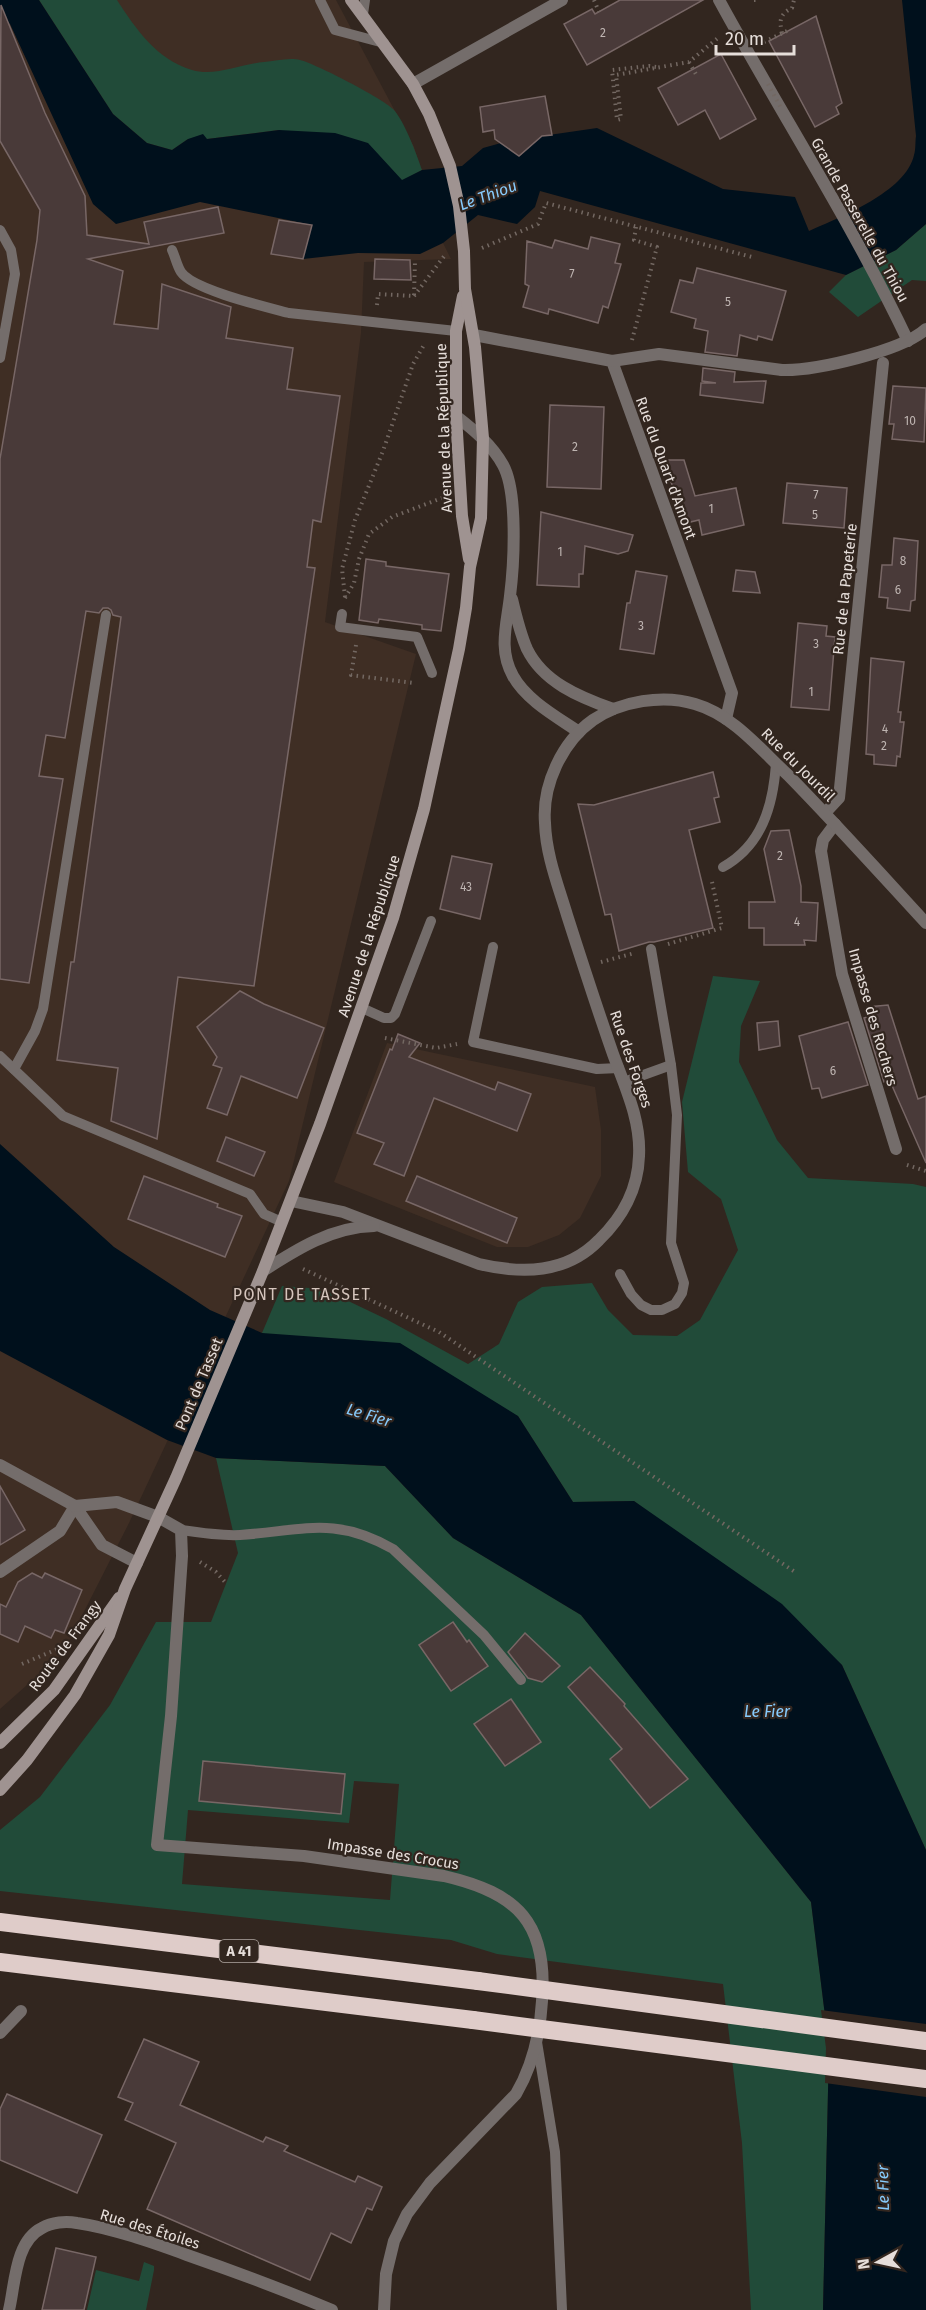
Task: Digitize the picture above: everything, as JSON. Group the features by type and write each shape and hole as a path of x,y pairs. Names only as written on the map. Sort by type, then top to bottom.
{"highway":[{"name":"A 41","path":"0,1922 478,1981 926,2041"},
{"path":"0,1962 926,2079"}],"main road":[{"path":"351,0 413,84"},
{"name":"Avenue de la République","path":"250,1301 291,1201 362,1008 403,886 424,809 459,649 470,567 481,518 483,438 474,335 465,289 459,206 450,166 429,114 413,84"},
{"name":"Avenue de la République","path":"465,289 456,331 456,416 462,516 470,567"},
{"name":"Pont de Tasset","path":"176,1478 250,1301"},
{"name":"Route de Frangy","path":"0,1790 27,1760 75,1695 108,1635 125,1589 176,1478"},
{"name":"Route de Frangy","path":"0,1743 54,1689 125,1589"}],"street":[{"path":"413,84 562,0"},
{"name":"Grande Passerelle du Thiou","path":"719,0 798,138 908,340"},
{"path":"474,335 612,362 659,354 782,370 817,368 908,340 926,329"},
{"name":"Rue du Quart d'Amont","path":"612,362 732,693 726,718"},
{"name":"Rue de la Papeterie","path":"825,813 839,798 884,363"},
{"path":"456,416 483,438 506,470 513,497 511,595 503,635 508,667 514,679 532,698 579,732"},
{"path":"511,595 526,647 540,669 579,697 613,709"},
{"name":"Rue du Jourdil","path":"579,732 613,709 637,703 677,701 695,704 726,718 750,738 825,813 926,922"},
{"name":"Rue des Forges","path":"291,1201 344,1212 479,1264 502,1269 551,1268 580,1257 601,1239 618,1219 637,1178 638,1128 583,967 546,839 545,809 552,777 561,756 579,732"},
{"name":"Impasse des Rochers","path":"835,824 822,840 821,850 842,974 896,1149"},
{"name":"Rue des Forges","path":"263,1271 333,1232 354,1227 384,1226"},
{"path":"0,1465 75,1506 102,1545 137,1563"},
{"path":"75,1506 117,1502 158,1517 181,1530 182,1556"},
{"path":"0,1572 60,1531 75,1506"},
{"name":"Impasse des Crocus","path":"182,1556 171,1716 157,1845 304,1856 444,1876 490,1890 504,1899 526,1920 535,1932 540,1946 544,1979 537,2042 527,2076 516,2094 430,2183 407,2214 394,2241 386,2274 384,2310"},
{"path":"0,2033 21,2010"},
{"name":"Rue des Étoiles","path":"9,2310 21,2254 28,2240 40,2228 57,2223 77,2223 152,2243 265,2283 332,2310"}],"lane":[{"path":"320,0 335,30 384,43"},
{"path":"363,14 365,0"},
{"path":"0,230 11,250 15,274 0,358"},
{"path":"172,250 181,273 198,286 289,313 456,331"},
{"path":"342,614 340,627 417,638 432,673"},
{"path":"14,1069 44,1009 106,615"},
{"path":"723,867 737,858 760,833 774,789 776,764"},
{"path":"362,1008 387,1019 395,1014 432,921"},
{"path":"493,946 473,1042 597,1069 618,1068"},
{"path":"620,1274 631,1294 641,1305 651,1310 662,1310 675,1304 682,1293 684,1283 671,1243 677,1115 672,1065 651,949"},
{"path":"0,1056 63,1116 250,1194 264,1214 282,1222"},
{"path":"624,1082 672,1065"},
{"path":"181,1530 240,1535 312,1526 354,1531 375,1539 393,1549 484,1635 521,1680"},
{"path":"537,2042 555,2152 562,2310"}],"path":[{"path":"594,0 599,12"},
{"path":"782,33 780,19 782,14 792,8 794,0"},
{"path":"656,68 649,66 612,70 617,120 621,119 616,75 656,68 689,62 733,26"},
{"path":"747,50 791,28"},
{"path":"689,62 697,76"},
{"path":"768,84 781,108"},
{"path":"464,253 538,224 546,203 752,257"},
{"path":"627,359 657,247 634,240 636,227"},
{"path":"414,296 448,252"},
{"path":"414,296 415,261"},
{"path":"375,321 378,294 414,296"},
{"path":"342,614 345,597 342,569 355,520 383,451 413,364 432,328"},
{"path":"345,597 354,583 359,559 369,534 392,517 448,496"},
{"path":"359,630 351,675 414,682"},
{"path":"690,937 722,928"},
{"path":"378,1037 436,1048"},
{"path":"300,1249 300,1267 439,1332 795,1572"},
{"path":"182,1556 204,1564 225,1582"},
{"path":"22,1664 66,1646"}],"shaded area":[{"path":"0,0 336,0 414,147 443,243 451,259 364,262 361,333 325,622 416,654 289,1181 129,1523 63,1653 0,1709"},
{"path":"387,1043 595,1087 601,1130 601,1176 580,1218 559,1235 528,1247 497,1247 334,1182"}],"green space":[{"path":"39,0 117,0 157,51 179,65 192,70 210,72 255,63 292,59 320,68 363,90 393,109 406,129 422,170 402,181 395,175 279,130 207,139 188,139 172,150 147,143 113,114"},
{"path":"926,224 926,281 912,280 858,317 829,292 846,275 896,250"},
{"path":"713,976 760,981 741,1026 739,1062 777,1140 808,1178 913,1184 926,1187 926,1850 842,1665 634,1501 573,1502 518,1416 262,1333 282,1286 323,1289 386,1319 468,1364 499,1344 518,1302 542,1287 592,1283 608,1310 633,1335 677,1336 700,1320 738,1250 721,1199 688,1172 682,1102"},
{"path":"216,1458 385,1466 453,1538 581,1615 811,1902 829,2048 823,2310 751,2310 742,2143 723,1984 497,1954 451,1940 0,1891 0,1830 40,1797 110,1705 156,1622 211,1622 238,1553","holes":["354,1781 399,1784 390,1900 182,1884 188,1810 349,1823"]},
{"path":"144,2262 154,2266 146,2310 87,2310 96,2270 139,2281"}],"water":[{"name":"Le Thiou","path":"0,0 39,0 113,114 147,143 172,150 188,139 203,134 207,139 279,130 335,133 368,143 402,180 422,170 462,166 483,148 501,143 520,156 542,136 597,128 723,189 795,197 809,231 870,202 899,181 908,168 915,153 916,136 902,0 926,0 926,224 896,250 846,275 540,191 535,207 517,224 478,215 443,243 420,254 358,253 303,259 312,225 200,202 116,224 93,204 10,24 0,17"},
{"name":"Le Fier","path":"0,1144 114,1247 210,1310 262,1333 400,1343 518,1416 573,1502 634,1501 782,1604 842,1665 926,1850 926,2310 823,2310 829,2048 811,1902 581,1615 453,1538 385,1466 216,1458 167,1440 0,1351"}],"pier":[{"path":"821,2010 926,2024 926,2097 825,2083 826,2048"}],"building":[{"path":"620,0 703,0 587,65 564,24 592,9 595,14"},
{"path":"1,5 45,113 85,196 87,235 149,244 144,222 218,207 224,233 88,259 123,271 114,324 158,329 162,284 231,307 226,338 293,348 287,389 340,396 321,522 313,520 307,567 315,568 254,986 178,977 157,1139 111,1121 118,1068 57,1060 71,962 74,962 121,617 113,615 108,608 103,608 99,613 86,611 65,738 46,735 39,776 63,779 29,983 0,979 0,459 40,210 0,141"},
{"path":"816,16 842,103 836,107 839,114 815,127 769,41"},
{"path":"721,54 756,119 720,139 705,110 678,125 658,88"},
{"path":"545,96 552,135 542,136 519,156 495,139 494,130 483,132 480,107"},
{"path":"279,220 312,225 303,259 271,254"},
{"path":"591,237 620,244 615,263 621,264 608,308 603,306 598,323 549,309 548,314 523,307 529,286 525,284 527,241 552,248 555,240 588,249"},
{"path":"375,259 410,260 411,280 374,279"},
{"path":"697,268 786,291 772,340 758,336 757,340 740,335 737,356 705,352 708,331 694,328 696,319 671,312 680,280 693,283"},
{"path":"703,368 735,372 734,382 766,381 763,403 700,395 701,383 716,383 702,381"},
{"path":"893,386 926,388 924,442 892,439 894,424 889,424"},
{"path":"550,405 604,407 601,489 547,487"},
{"path":"663,460 684,460 695,496 736,488 744,525 702,535 699,520 686,523"},
{"path":"787,483 847,488 844,528 783,523"},
{"path":"541,512 633,535 628,551 618,554 585,546 583,574 579,574 579,587 537,585"},
{"path":"894,538 918,541 915,600 911,601 910,611 887,608 888,598 879,597 882,565 892,565"},
{"path":"366,559 386,562 386,566 449,574 441,631 422,629 422,625 379,619 378,623 359,620"},
{"path":"736,570 755,572 760,593 733,591"},
{"path":"636,571 667,576 654,654 620,649 627,603 630,603"},
{"path":"798,623 827,626 826,636 835,637 829,710 791,707"},
{"path":"871,658 904,662 898,712 901,712 900,722 904,722 900,757 897,756 896,766 874,764 874,755 866,754"},
{"path":"713,772 719,797 714,798 720,822 689,830 713,928 619,951 611,914 605,915 578,804 594,805"},
{"path":"789,830 801,886 801,902 818,903 816,941 804,940 805,945 764,945 764,928 749,928 749,902 775,902 764,849 771,831"},
{"path":"452,856 492,864 480,919 440,909"},
{"path":"240,991 264,1004 324,1028 297,1098 241,1076 227,1115 207,1108 222,1068 213,1065 217,1057 197,1027"},
{"path":"888,1005 918,1099 926,1096 926,1163 890,1081 884,1082 864,1018 870,1016 867,1007"},
{"path":"778,1021 780,1046 759,1050 757,1023"},
{"path":"848,1022 868,1085 822,1098 819,1088 812,1089 799,1036"},
{"path":"398,1034 420,1043 409,1057 495,1090 498,1082 531,1094 517,1131 434,1098 404,1176 374,1164 384,1143 357,1133"},
{"path":"226,1137 265,1152 254,1176 217,1161"},
{"path":"144,1176 218,1204 217,1207 242,1216 225,1257 128,1219"},
{"path":"417,1176 517,1218 507,1243 406,1201"},
{"path":"0,1486 25,1530 0,1545"},
{"path":"32,1573 42,1578 45,1573 82,1590 64,1633 55,1630 51,1638 25,1626 18,1642 0,1634 0,1604 6,1607 18,1582"},
{"path":"453,1622 488,1666 451,1691 419,1645"},
{"path":"525,1633 560,1666 542,1682 528,1678 508,1652"},
{"path":"590,1667 625,1704 624,1706 688,1779 650,1808 610,1759 622,1749 568,1687"},
{"path":"511,1699 541,1742 505,1766 474,1724"},
{"path":"203,1761 345,1774 341,1814 199,1801"},
{"path":"144,2039 199,2062 180,2105 263,2142 266,2137 288,2146 284,2151 355,2182 358,2176 382,2187 372,2210 367,2208 351,2243 331,2233 310,2280 147,2209 176,2143 125,2120 133,2103 118,2097"},
{"path":"7,2094 102,2135 77,2193 0,2160 0,2109"},
{"path":"56,2248 96,2257 84,2310 42,2310"}],"district":[{"name":"PONT DE TASSET","path":"302,1294"}]}
